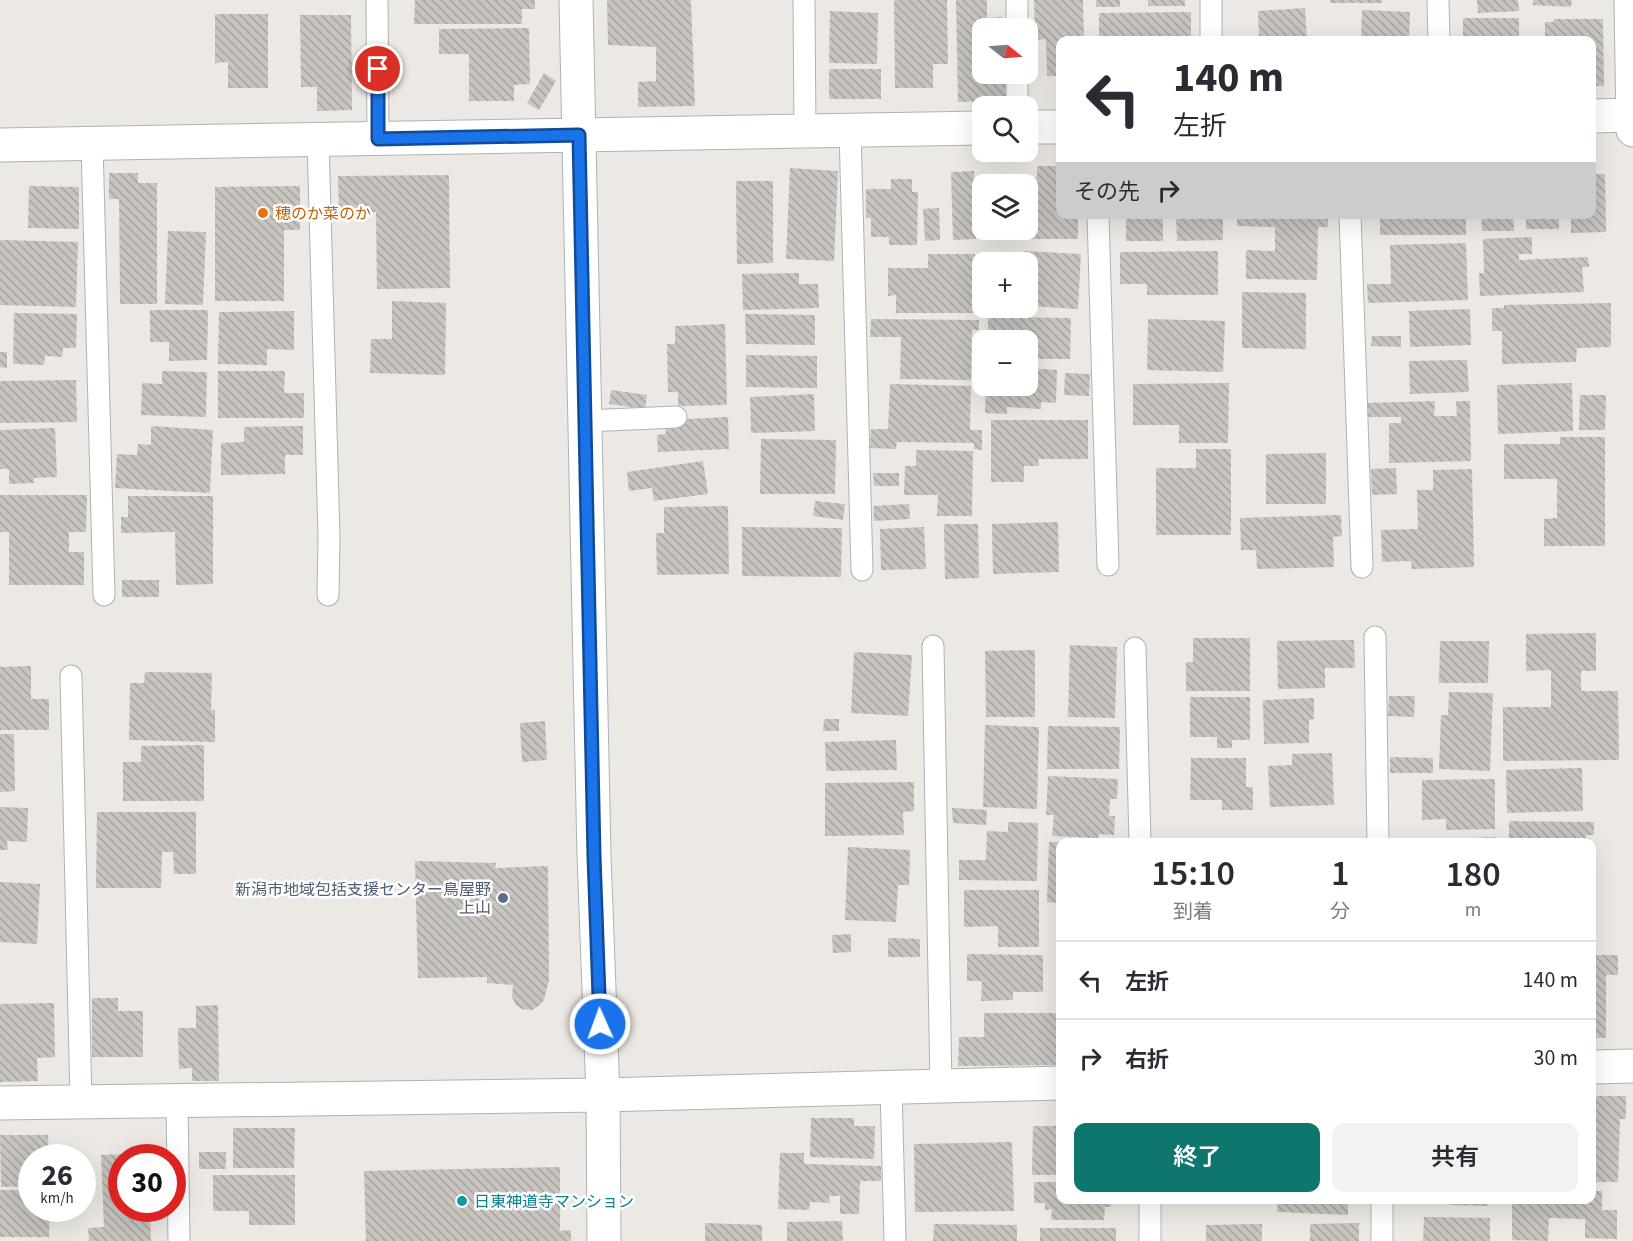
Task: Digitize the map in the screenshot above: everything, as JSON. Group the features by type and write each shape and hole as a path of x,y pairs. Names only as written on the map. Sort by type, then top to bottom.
{"street":[{"path":"576,0 594,856 603,1095 604,1241"},
{"path":"1631,0 1633,130"},
{"path":"1596,116 1633,115"},
{"path":"1038,127 1056,127"},
{"path":"0,145 972,128"},
{"path":"1596,1067 1633,1066"},
{"path":"0,1102 603,1095 1056,1083"}],"lane":[{"path":"377,0 378,139"},
{"path":"804,0 805,132"},
{"path":"1017,0 1017,18"},
{"path":"1211,0 1211,36"},
{"path":"1438,0 1439,36"},
{"path":"850,131 862,570"},
{"path":"318,140 329,537 328,595"},
{"path":"92,144 104,595"},
{"path":"1098,219 1108,565"},
{"path":"1350,219 1362,567"},
{"path":"586,421 676,417"},
{"path":"1376,637 1378,838"},
{"path":"933,646 941,1086"},
{"path":"1135,648 1140,838"},
{"path":"71,676 81,1101"},
{"path":"891,1087 895,1241"},
{"path":"177,1101 179,1241"},
{"path":"1150,1204 1150,1241"},
{"path":"1382,1204 1382,1241"}],"building":[{"path":"415,0 535,0 535,9 522,9 522,24 414,24"},
{"path":"607,0 691,0 695,106 638,107 638,82 656,81 656,47 608,45"},
{"path":"894,0 947,0 948,64 933,64 933,88 895,88"},
{"path":"956,0 987,0 987,18 972,18 972,84 1005,84 1006,96 972,96 972,102 958,102"},
{"path":"1034,0 1083,0 1084,36 1056,36 1056,76 1047,76 1046,39 1038,40 1038,18 1034,18"},
{"path":"1096,0 1120,0 1120,7 1096,7"},
{"path":"1148,0 1185,0 1185,6 1148,6"},
{"path":"1330,0 1382,0 1382,3 1330,3"},
{"path":"1477,0 1518,0 1519,11 1478,13"},
{"path":"1533,0 1572,0 1571,7 1533,5"},
{"path":"1305,8 1307,36 1259,36 1258,11"},
{"path":"1362,10 1410,12 1409,36 1361,36"},
{"path":"830,11 878,13 877,64 829,63"},
{"path":"1191,12 1191,36 1099,36 1099,13"},
{"path":"215,14 268,14 268,88 228,88 228,62 215,63"},
{"path":"300,15 351,15 352,110 317,111 317,87 301,87"},
{"path":"1463,18 1519,18 1519,36 1463,36"},
{"path":"1554,19 1603,19 1604,86 1596,86 1596,36 1545,36 1545,22 1554,22"},
{"path":"529,28 530,84 514,85 514,101 469,101 469,54 439,54 439,29"},
{"path":"829,69 881,69 881,99 829,99"},
{"path":"544,73 556,81 539,110 527,103"},
{"path":"1037,166 1056,166 1056,219 1078,219 1078,239 1038,239"},
{"path":"790,168 838,171 834,261 786,259"},
{"path":"974,171 972,174 972,239 953,240 951,172"},
{"path":"109,173 138,173 138,183 157,183 157,304 120,304 119,199 109,199"},
{"path":"1596,174 1605,174 1606,232 1571,233 1571,219 1596,219"},
{"path":"449,175 450,288 377,289 376,212 339,212 338,176"},
{"path":"891,179 912,179 912,192 918,192 917,245 889,245 889,237 871,237 871,218 866,218 866,189 891,189"},
{"path":"736,181 773,181 773,263 737,264"},
{"path":"29,186 79,187 79,229 28,228"},
{"path":"300,186 300,230 284,230 284,301 215,301 215,187"},
{"path":"939,208 940,240 925,241 923,209"},
{"path":"1126,219 1163,219 1163,241 1126,241"},
{"path":"1176,219 1223,219 1223,240 1177,241"},
{"path":"1237,219 1328,219 1328,227 1318,227 1317,280 1246,279 1246,250 1275,251 1275,227 1237,226"},
{"path":"1380,219 1466,219 1466,235 1380,235"},
{"path":"1481,219 1513,219 1514,231 1482,231"},
{"path":"1526,219 1559,219 1559,229 1526,229"},
{"path":"168,231 206,232 203,305 165,304"},
{"path":"1532,237 1532,254 1519,254 1519,260 1588,257 1589,267 1582,267 1584,292 1480,296 1479,273 1484,273 1483,239"},
{"path":"0,240 78,242 76,307 0,305"},
{"path":"1466,243 1468,300 1368,303 1367,284 1391,284 1390,245"},
{"path":"1025,251 1081,254 1078,309 1038,307 1038,252"},
{"path":"1218,251 1218,295 1147,295 1147,284 1120,284 1120,252"},
{"path":"928,254 972,254 972,313 896,313 896,295 888,296 888,268 928,268"},
{"path":"799,273 799,284 818,284 819,308 743,310 742,274"},
{"path":"1242,292 1306,293 1306,349 1242,348"},
{"path":"392,301 446,303 445,375 370,373 371,339 392,339"},
{"path":"1611,303 1611,347 1577,348 1576,362 1502,364 1502,331 1492,331 1492,308 1504,308 1504,305"},
{"path":"1470,309 1471,345 1410,347 1409,311"},
{"path":"150,310 208,310 207,360 169,361 169,342 150,342"},
{"path":"294,311 294,350 267,349 267,365 218,364 219,312"},
{"path":"14,313 77,314 76,348 63,348 62,357 45,356 44,365 13,364"},
{"path":"745,314 815,315 815,345 746,344"},
{"path":"988,318 1071,318 1070,359 1038,359 1038,330 988,330"},
{"path":"871,319 979,320 979,330 972,330 971,380 900,379 901,337 870,337"},
{"path":"1148,319 1225,321 1223,372 1147,370"},
{"path":"725,324 727,405 678,406 678,392 668,392 667,344 675,344 675,326"},
{"path":"1372,336 1401,336 1401,347 1371,346"},
{"path":"0,352 7,352 7,368 0,367"},
{"path":"746,355 817,356 817,388 746,387"},
{"path":"1467,360 1469,392 1410,394 1409,361"},
{"path":"1038,369 1057,370 1056,403 1041,402 1041,409 1007,407 1007,414 985,413 986,396 1038,396"},
{"path":"162,371 207,372 206,417 141,415 142,383 162,384"},
{"path":"218,371 285,371 284,393 304,393 304,418 218,418"},
{"path":"1065,373 1090,374 1089,396 1064,395"},
{"path":"76,380 77,422 0,423 0,381"},
{"path":"1229,383 1228,443 1179,443 1179,425 1133,425 1133,384"},
{"path":"1572,383 1573,431 1498,434 1497,385"},
{"path":"890,384 971,386 970,430 982,430 982,450 974,449 974,443 897,442 896,449 870,448 871,429 888,429"},
{"path":"611,390 647,395 645,409 609,404"},
{"path":"814,394 815,431 751,433 750,397"},
{"path":"1580,395 1606,395 1605,430 1579,430"},
{"path":"1435,401 1434,416 1457,416 1456,401 1470,401 1471,461 1389,463 1389,423 1401,423 1401,417 1367,417 1367,403"},
{"path":"728,417 729,449 658,452 657,435 666,434 665,420"},
{"path":"991,420 1088,420 1088,459 1038,459 1039,466 1024,466 1024,482 991,482"},
{"path":"151,426 213,430 210,493 115,488 117,454 137,455 138,444 151,445"},
{"path":"303,426 303,455 285,455 285,474 221,475 221,443 244,442 244,427"},
{"path":"55,428 57,477 34,478 34,483 9,484 9,469 0,469 0,430"},
{"path":"1560,437 1605,437 1605,546 1544,546 1544,519 1557,518 1557,479 1504,479 1504,444 1560,444"},
{"path":"761,439 836,440 835,494 760,494"},
{"path":"1196,449 1231,449 1231,535 1156,535 1156,468 1196,468"},
{"path":"916,450 973,451 972,516 937,516 938,495 904,495 905,466 916,466"},
{"path":"1326,453 1326,504 1266,504 1266,454"},
{"path":"703,461 708,494 654,501 652,488 629,491 627,472"},
{"path":"1396,468 1397,494 1372,495 1371,469"},
{"path":"1472,469 1474,567 1412,569 1411,561 1382,562 1381,530 1418,529 1417,490 1433,490 1433,470"},
{"path":"873,473 899,473 899,486 874,486"},
{"path":"0,495 87,495 86,532 69,532 69,552 84,552 84,585 9,585 9,532 0,532"},
{"path":"128,496 213,496 213,584 176,585 175,532 121,533 121,517 128,517"},
{"path":"815,501 845,504 843,520 813,516"},
{"path":"909,504 910,519 874,521 873,506"},
{"path":"728,506 729,574 657,575 656,533 664,533 664,507"},
{"path":"1341,515 1342,536 1333,537 1334,567 1257,569 1256,550 1241,550 1240,518"},
{"path":"1058,522 1059,572 993,574 992,524"},
{"path":"944,524 978,524 979,578 945,579"},
{"path":"742,527 842,528 841,577 742,576"},
{"path":"924,527 926,569 881,570 880,529"},
{"path":"122,580 159,580 159,597 122,597"},
{"path":"1596,633 1596,671 1581,671 1581,691 1618,691 1619,760 1503,761 1503,707 1551,707 1551,670 1526,671 1526,634"},
{"path":"1193,638 1250,638 1250,691 1186,691 1186,662 1193,662"},
{"path":"1354,640 1355,668 1325,668 1325,688 1278,689 1277,641"},
{"path":"1440,641 1489,641 1488,683 1439,683"},
{"path":"1070,645 1117,647 1115,718 1068,717"},
{"path":"1035,650 1035,717 986,717 985,651"},
{"path":"854,652 912,655 908,716 851,713"},
{"path":"31,666 31,699 49,699 49,730 0,730 0,667"},
{"path":"145,672 212,673 211,710 215,710 215,742 129,740 130,683 144,683"},
{"path":"1449,692 1493,693 1490,771 1439,769 1441,715 1448,715"},
{"path":"1389,696 1415,696 1414,717 1388,716"},
{"path":"1190,697 1250,697 1250,740 1232,740 1232,748 1217,748 1217,737 1190,737"},
{"path":"1314,698 1314,719 1309,720 1309,743 1264,744 1263,700"},
{"path":"824,719 839,719 839,731 823,731"},
{"path":"545,721 547,760 522,762 520,723"},
{"path":"985,725 1039,727 1037,809 983,807"},
{"path":"1048,726 1120,727 1119,769 1047,769"},
{"path":"0,734 14,734 15,791 0,792"},
{"path":"896,740 897,770 826,771 825,742"},
{"path":"204,745 204,801 123,801 123,762 141,762 141,746"},
{"path":"1332,753 1334,805 1270,807 1268,766 1292,765 1292,754"},
{"path":"1390,757 1433,758 1433,773 1390,773"},
{"path":"1191,758 1246,758 1246,787 1253,787 1253,810 1222,810 1222,800 1190,800"},
{"path":"1582,768 1583,811 1507,813 1506,770"},
{"path":"1048,776 1118,779 1117,799 1110,799 1109,816 1115,816 1114,835 1099,834 1098,838 1052,836 1054,815 1046,815"},
{"path":"1495,779 1495,829 1446,830 1446,819 1422,820 1422,780"},
{"path":"914,782 914,811 903,812 904,835 825,836 825,783"},
{"path":"0,807 28,808 27,842 7,841 8,850 0,850"},
{"path":"952,808 987,810 986,825 953,823"},
{"path":"97,812 196,812 196,874 174,874 173,852 162,852 161,888 96,888"},
{"path":"1509,821 1594,822 1594,835 1586,835 1586,838 1509,838"},
{"path":"1008,822 1038,823 1037,881 959,880 959,860 986,860 987,831 1008,832"},
{"path":"1049,842 1056,842 1056,903 1047,902"},
{"path":"848,847 910,850 909,885 898,885 896,922 845,920"},
{"path":"415,861 496,863 495,868 548,866 549,980 544,1000 540,1005 532,1010 522,1009 516,1005 512,997 513,985 487,983 487,977 418,978"},
{"path":"0,882 40,884 37,944 0,942"},
{"path":"964,890 1039,890 1039,947 998,947 998,926 964,927"},
{"path":"851,934 851,952 833,953 832,935"},
{"path":"888,938 920,939 920,957 888,957"},
{"path":"967,954 1043,955 1043,992 1013,992 1013,1000 981,1001 982,981 967,981"},
{"path":"1596,955 1618,955 1618,975 1606,975 1606,1038 1596,1038"},
{"path":"92,998 118,998 118,1011 143,1011 143,1057 92,1057"},
{"path":"54,1003 55,1057 37,1058 38,1081 0,1082 0,1004"},
{"path":"218,1005 219,1081 192,1081 192,1068 179,1069 178,1028 196,1028 196,1006"},
{"path":"984,1013 1056,1013 1056,1065 958,1066 959,1037 984,1037"},
{"path":"1596,1096 1626,1096 1626,1119 1620,1119 1618,1182 1596,1182"},
{"path":"811,1118 854,1118 854,1126 875,1126 874,1159 810,1157"},
{"path":"1033,1126 1056,1126 1056,1175 1032,1175"},
{"path":"233,1128 295,1128 294,1168 233,1168"},
{"path":"0,1135 48,1135 48,1144 18,1144 18,1186 1,1187"},
{"path":"1012,1142 1014,1211 915,1212 914,1144"},
{"path":"199,1152 226,1152 226,1169 199,1169"},
{"path":"780,1153 804,1153 804,1164 881,1166 881,1181 860,1181 859,1214 840,1214 840,1196 829,1196 830,1203 810,1202 809,1210 778,1209"},
{"path":"101,1155 108,1155 108,1222 150,1222 151,1241 89,1241 88,1228 104,1227"},
{"name":"日東神道寺マンション","path":"560,1167 560,1231 571,1230 571,1241 366,1241 364,1171"},
{"path":"213,1175 295,1175 295,1225 249,1225 249,1211 213,1211"},
{"path":"1034,1182 1056,1182 1056,1204 1111,1204 1111,1207 1105,1207 1104,1220 1051,1220 1052,1209 1045,1210 1045,1203 1034,1203"},
{"path":"0,1190 18,1190 18,1222 50,1222 49,1237 0,1237"},
{"path":"1596,1191 1602,1191 1602,1210 1617,1210 1617,1239 1585,1238 1585,1219 1549,1218 1548,1241 1512,1240 1512,1204 1596,1204"},
{"path":"1278,1204 1348,1204 1348,1215 1277,1212"},
{"path":"1450,1204 1488,1204 1488,1206"},
{"path":"1424,1217 1490,1218 1490,1241 1423,1241"},
{"path":"842,1221 843,1241 787,1241 787,1222"},
{"path":"705,1223 762,1225 762,1241 705,1241"},
{"path":"1359,1223 1359,1241 1310,1241 1310,1224"},
{"path":"934,1224 1017,1225 1017,1241 933,1241"},
{"path":"1262,1224 1262,1241 1206,1241 1206,1225"},
{"path":"1040,1228 1116,1228 1116,1241 1040,1241"}],"place":[{"name":"穂のか菜のか","path":"263,213"},
{"name":"新潟市地域包括支援センター鳥屋野 上山","path":"503,898"},
{"name":"日東神道寺マンション","path":"462,1201"}],"route":[{"path":"378,69 378,139 579,135 594,856 600,1024"}]}
